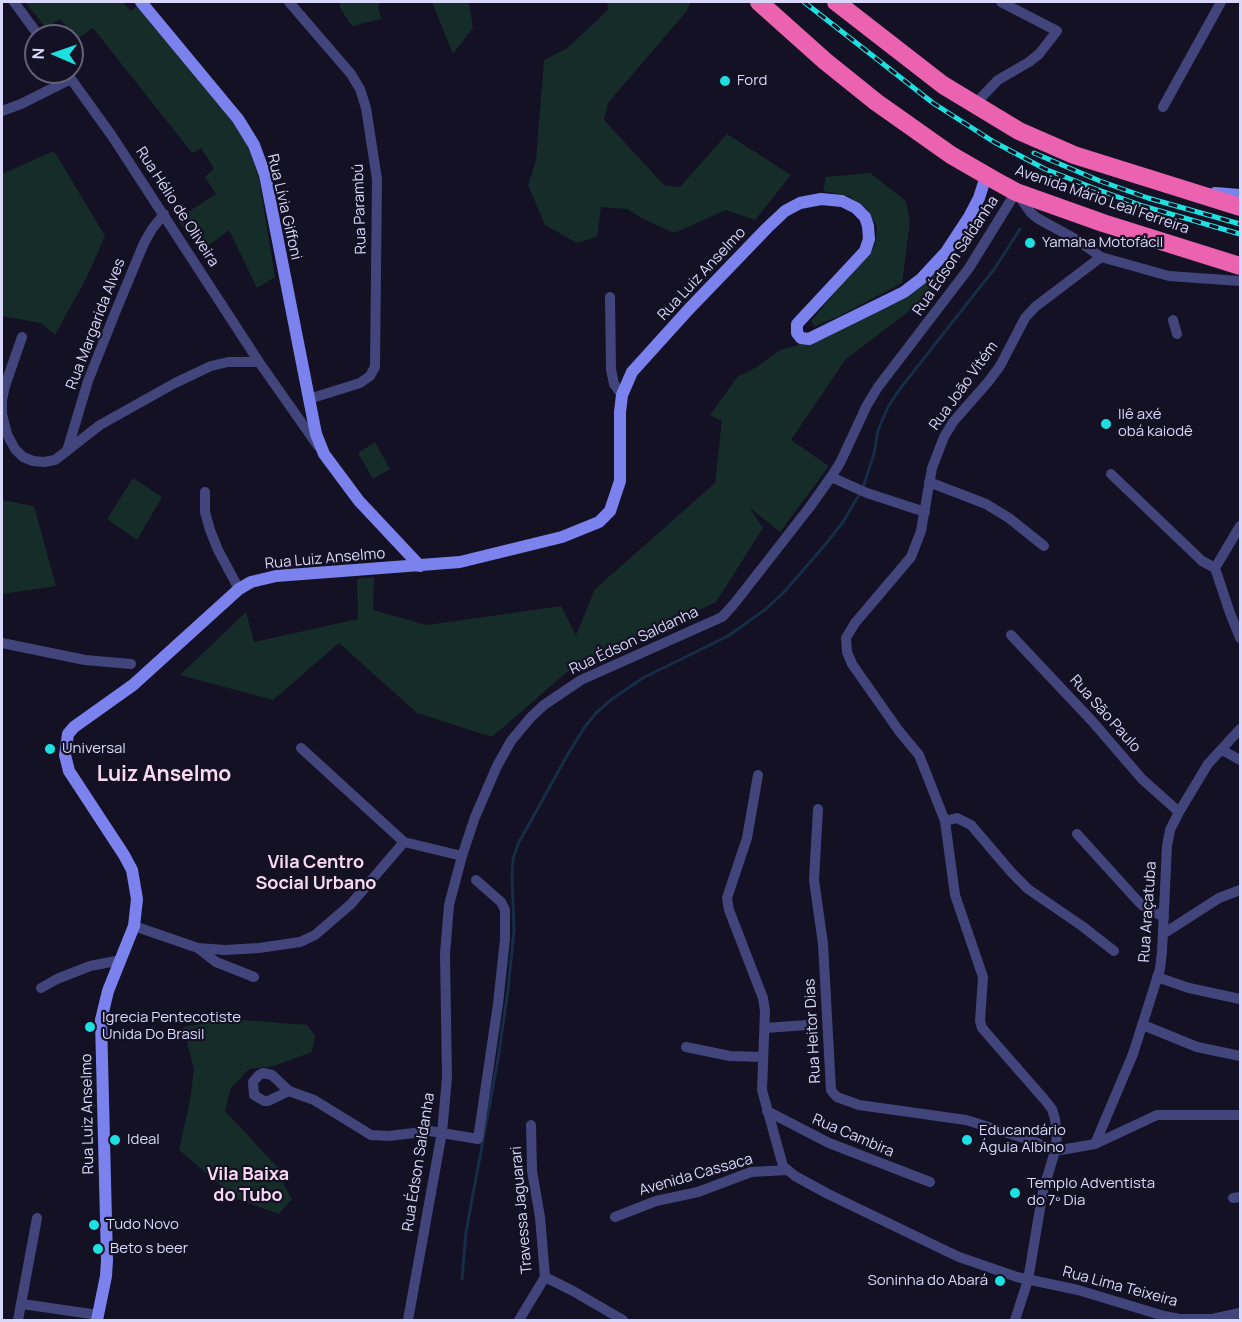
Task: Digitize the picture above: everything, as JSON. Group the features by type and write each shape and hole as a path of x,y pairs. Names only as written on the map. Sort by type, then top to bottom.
{"highway":[{"name":"Avenida Mário Leal Ferreira","path":"759,2 825,61 876,102 920,134 986,176 1016,192 1103,223 1240,266"},
{"path":"836,2 908,59 974,105 1037,140 1074,155 1240,207"}],"street":[{"path":"14,2 30,24"},
{"name":"Rua Lívia Giffoni","path":"141,2 238,119 254,145 265,176 316,434 324,454 359,501 420,566"},
{"name":"Rua Parambú","path":"289,2 351,74 360,89 366,108 377,179 375,367 370,376 360,383 309,399"},
{"path":"974,105 998,80 1039,54 1057,31 1001,2"},
{"path":"1163,107 1221,2"},
{"path":"2,111 21,104 53,84"},
{"name":"Rua Hélio de Oliveira","path":"74,84 164,214 259,362 324,454"},
{"name":"Rua Luiz Anselmo","path":"97,1318 107,1260 101,1020 108,991 134,926 137,899 132,870 69,771 64,755 68,734 74,727 116,699 239,589 252,582 276,576 420,566 481,558 562,537 599,522 610,511 620,481 622,395 632,372 689,309 785,211 800,203 821,199 842,201 856,208 865,217 868,226 869,239 865,251 797,324 797,333 801,338 809,339 904,292 921,279 946,252 969,217 979,198 986,176"},
{"path":"1016,192 1037,218 1077,240 1101,257 1169,276 1240,281"},
{"name":"Rua Édson Saldanha","path":"408,1320 442,1132 447,1077 444,990 447,920 462,856 485,790 497,766 511,741 531,717 544,705 581,680 722,617 755,579 831,477 878,387 963,277 1016,192"},
{"path":"1192,192 1240,195"},
{"name":"Rua Margarida Alves","path":"67,452 88,381 136,263 152,229 164,214"},
{"name":"Rua João Vitém","path":"1014,1320 1028,1280 1043,1191 1055,1151 1057,1136 1055,1119 1052,1109 982,1028 980,1021 983,977 955,895 945,821 919,756 852,664 845,644 855,623 911,557 919,538 932,468 944,436 953,422 1000,366 1025,318 1043,299 1101,257"},
{"path":"610,297 611,369 614,384 622,395"},
{"path":"1173,320 1177,334"},
{"path":"22,337 2,400 2,414 7,434 15,449 23,457 33,461 44,462 55,459 100,425 175,382 228,362 259,362"},
{"path":"1111,474 1202,561 1215,568 1240,638"},
{"path":"831,477 863,492 925,512"},
{"path":"929,482 986,504 1009,518 1044,546"},
{"path":"205,492 205,512 210,530 239,589"},
{"path":"1215,568 1240,526"},
{"name":"Rua São Paulo","path":"1011,634 1142,778 1179,812"},
{"path":"2,643 85,660 132,664"},
{"name":"Rua Araçatuba","path":"1095,1144 1143,1025 1157,977 1162,952 1167,846 1170,830 1208,764 1240,729"},
{"path":"301,748 404,842 462,856"},
{"path":"1222,750 1240,760"},
{"path":"758,775 747,838 727,898 729,910 763,998 765,1028 761,1082 781,1161 787,1170"},
{"name":"Rua Heitor Dias","path":"818,808 814,880 824,952 830,1075 834,1094 859,1105 966,1120 1033,1141 1055,1151"},
{"path":"945,821 957,818 971,825 1028,889 1114,951"},
{"path":"1077,834 1142,905 1164,917"},
{"path":"134,926 198,948 225,950 300,942 315,935 351,904 404,842"},
{"path":"289,1091 314,1100 371,1135 381,1137 421,1131 478,1138 498,1004 505,910 501,902 476,880"},
{"path":"1163,934 1219,898 1240,890"},
{"path":"198,948 216,962 254,976"},
{"path":"41,988 57,978 90,966 121,960"},
{"path":"1157,977 1189,988 1240,999"},
{"path":"765,1028 807,1025"},
{"path":"1143,1025 1197,1047 1240,1056"},
{"path":"686,1047 730,1056 763,1057"},
{"name":"Rua Cambira","path":"768,1111 829,1143 930,1182"},
{"path":"1055,1151 1095,1144 1157,1115 1240,1115"},
{"name":"Travessa Jaguarari","path":"519,1320 545,1277 532,1171 531,1125"},
{"name":"Avenida Cassaca","path":"615,1217 656,1201 698,1192 751,1172 787,1170"},
{"name":"Rua Lima Teixeira","path":"787,1170 828,1194 950,1253 1028,1280 1078,1290 1163,1318 1212,1318 1240,1312"},
{"path":"18,1320 36,1218"},
{"path":"545,1277 623,1320"},
{"path":"22,1304 97,1318"}],"green space":[{"path":"25,2 123,2 131,11 138,5 246,138 259,179 275,277 257,288 229,230 201,251 177,219 216,194 205,177 214,168 201,148 192,153 93,28 84,34 84,24 64,24 60,19 52,24 43,24"},
{"path":"340,2 381,2 378,7 381,19 352,26 340,8"},
{"path":"432,2 469,2 473,28 453,54"},
{"path":"607,2 691,2 686,12 608,103 604,120 664,185 680,187 727,134 791,175 755,220 726,210 674,233 627,209 601,207 597,237 577,243 545,225 528,185 536,160 544,60 566,49 608,10"},
{"path":"54,151 105,236 87,277 55,335 41,323 2,316 2,174"},
{"path":"870,173 906,201 910,222 902,283 815,326 811,321 875,245 877,227 868,210 848,196 823,191 826,177"},
{"path":"962,248 925,299 845,360 791,440 829,466 780,532 749,507 763,528 716,602 567,672 492,737 417,713 339,643 273,700 180,675 246,612 254,642 358,619 357,579 374,577 373,610 427,625 561,606 576,635 595,589 715,483 722,421 710,415 737,377 757,367 780,350 795,346 914,290"},
{"path":"375,442 390,469 373,479 358,453"},
{"path":"133,478 162,497 137,540 107,519"},
{"path":"2,500 34,506 56,586 2,594"},
{"path":"230,1019 307,1025 315,1036 312,1052 274,1066 249,1069 231,1088 225,1111 283,1173 283,1183 292,1199 279,1214 237,1199 179,1150 194,1069 183,1027"}],"waterway":[{"path":"863,487 874,454 878,430 888,407 995,268 1020,229"},
{"path":"462,1279 466,1232 498,1059 508,990 514,931 513,859 518,844 568,754 596,713 643,678 728,636 766,609 824,546 843,522 860,493"}],"railway":[{"path":"804,2 933,103 994,142 1045,169 1096,189 1143,206 1240,234"},
{"path":"1034,153 1100,181 1148,198 1240,224"}],"place":[{"name":"Ford","path":"725,81"},
{"name":"Yamaha Motofácil","path":"1030,243"},
{"name":"Ilê axé obá kaiodê","path":"1106,424"},
{"name":"Universal","path":"50,749"},
{"name":"Igrecia Pentecotiste Unida Do Brasil","path":"90,1027"},
{"name":"Ideal","path":"115,1140"},
{"name":"Educandário Águia Albino","path":"967,1140"},
{"name":"Templo Adventista do 7º Dia","path":"1015,1193"},
{"name":"Tudo Novo","path":"94,1225"},
{"name":"Beto s beer","path":"98,1249"},
{"name":"Soninha do Abará","path":"1000,1281"}],"district":[{"name":"Luiz Anselmo","path":"164,775"},
{"name":"Vila Centro Social Urbano","path":"316,873"},
{"name":"Vila Baixa do Tubo","path":"248,1185"}]}
